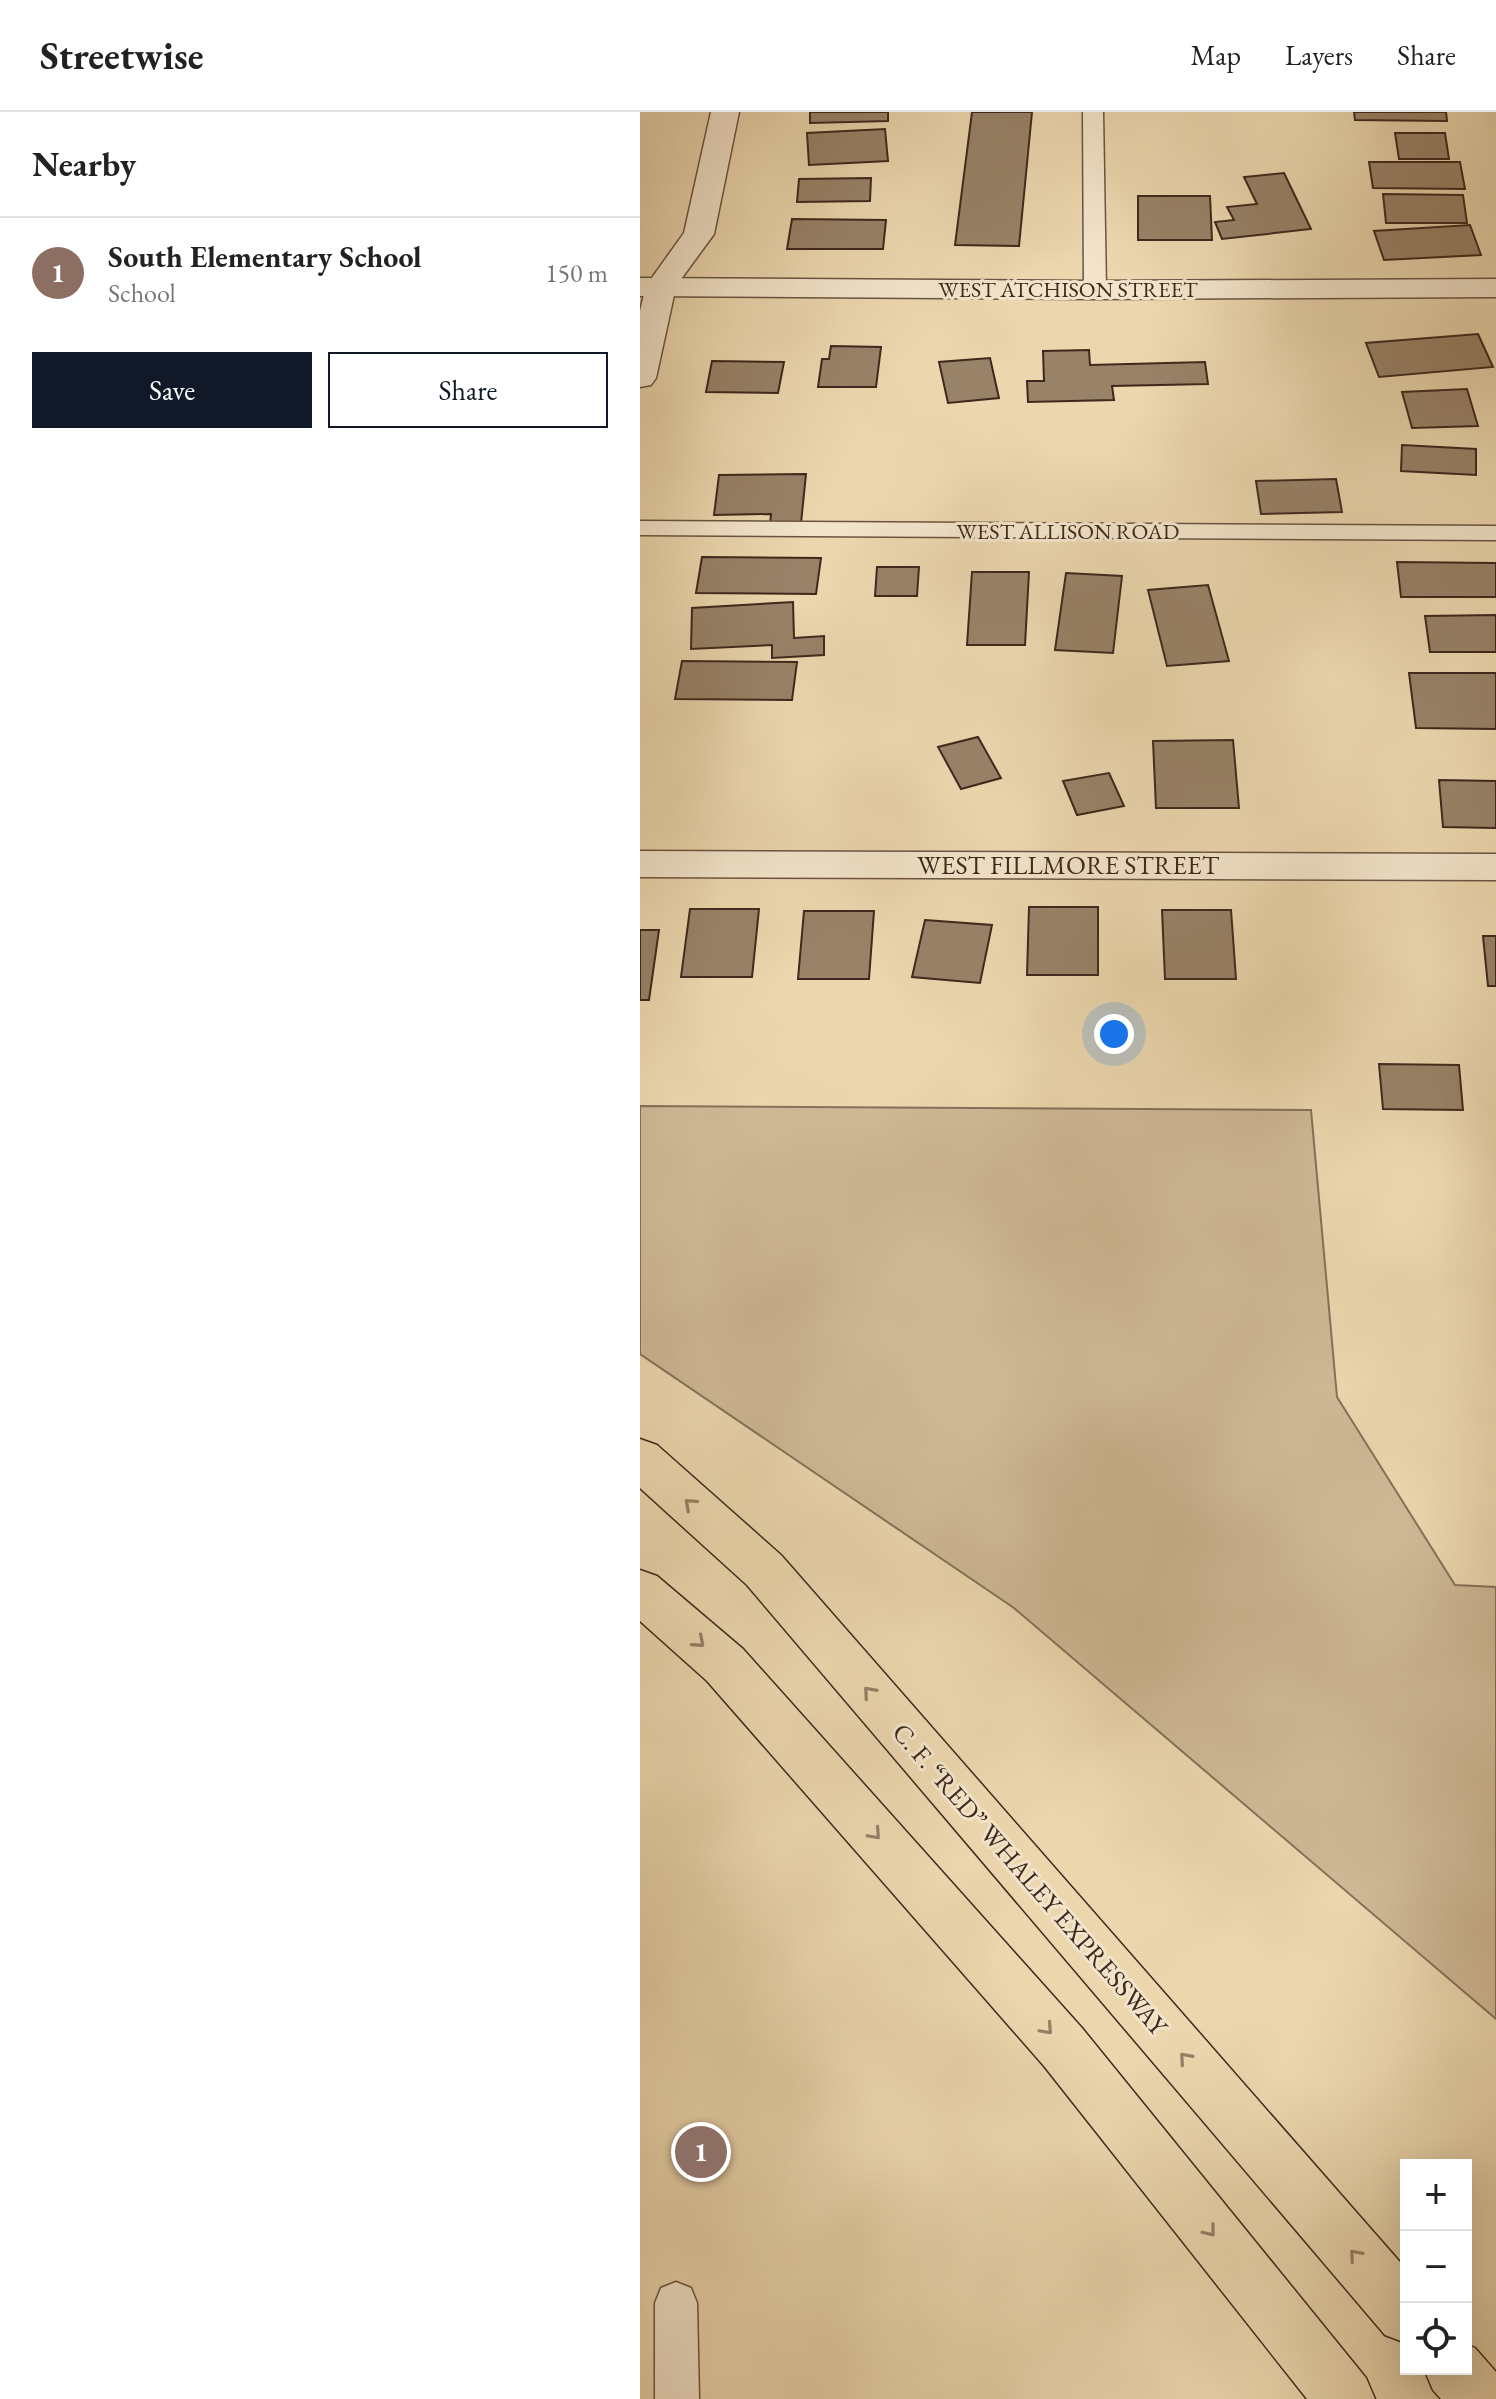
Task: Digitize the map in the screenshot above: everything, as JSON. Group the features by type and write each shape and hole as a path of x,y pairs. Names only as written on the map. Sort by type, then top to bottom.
{"highway":[{"name":"C. F. “RED” WHALEY EXPRESSWAY","path":"640,1459 764,1570 1400,2307"},
{"path":"640,1591 725,1665 1063,2047 1345,2399"},
{"path":"1459,2375 1480,2399"}],"street":[{"path":"640,378 651,286 699,234 725,112"},
{"name":"WEST ATCHISON STREET","path":"651,286 1095,290 1496,288"},
{"name":"WEST FILLMORE STREET","path":"640,864 1496,867"}],"lane":[{"path":"1093,112 1095,290"},
{"name":"WEST ALLISON ROAD","path":"640,528 1496,533"},
{"path":"676,2303 677,2399"}],"shaded area":[{"path":"640,1106 1311,1110 1337,1397 1455,1585 1496,1587 1496,2019 1014,1608 640,1354"}],"building":[{"path":"810,112 888,112 888,121 810,123"},
{"path":"972,112 1032,112 1019,246 955,245"},
{"path":"1354,112 1446,112 1447,121 1355,120"},
{"path":"885,129 888,161 809,165 807,133"},
{"path":"1395,133 1445,133 1449,159 1399,159"},
{"path":"1369,162 1460,162 1465,189 1373,188"},
{"path":"1284,173 1311,229 1222,239 1215,222 1234,220 1227,207 1257,204 1244,177"},
{"path":"871,178 870,201 797,202 799,179"},
{"path":"1383,194 1463,195 1467,223 1386,223"},
{"path":"1138,196 1210,196 1212,240 1138,240"},
{"path":"792,219 886,220 883,249 787,249"},
{"path":"1470,225 1481,255 1384,260 1374,231"},
{"path":"1478,334 1493,367 1379,377 1366,343"},
{"path":"831,346 881,347 876,387 818,387 822,359 829,359"},
{"path":"1089,350 1090,365 1205,362 1208,384 1112,386 1114,400 1028,402 1027,381 1044,381 1043,351"},
{"path":"990,358 999,398 948,403 939,362"},
{"path":"712,361 784,362 778,393 706,392"},
{"path":"1467,389 1478,426 1412,428 1402,392"},
{"path":"1402,445 1476,449 1476,475 1401,471"},
{"path":"806,474 800,533 769,533 771,514 714,515 719,475"},
{"path":"1336,479 1342,512 1261,514 1256,481"},
{"path":"702,557 821,558 816,594 696,593"},
{"path":"1397,562 1496,563 1496,597 1401,597"},
{"path":"877,567 919,567 917,596 875,596"},
{"path":"972,572 1029,572 1025,645 967,645"},
{"path":"1066,573 1122,576 1113,653 1055,650"},
{"path":"1208,585 1229,661 1167,666 1148,590"},
{"path":"793,602 794,638 824,636 824,655 772,658 772,645 691,649 692,608"},
{"path":"1496,615 1496,652 1430,652 1425,616"},
{"path":"682,661 797,662 792,700 675,699"},
{"path":"1409,673 1496,673 1496,729 1416,728"},
{"path":"978,737 1001,778 961,789 938,747"},
{"path":"1233,740 1239,808 1156,808 1153,741"},
{"path":"1109,773 1124,806 1077,815 1063,781"},
{"path":"1439,780 1496,781 1496,828 1443,827"},
{"path":"1029,907 1098,907 1098,975 1027,975"},
{"path":"690,909 759,909 752,977 681,977"},
{"path":"1162,910 1231,910 1236,979 1165,979"},
{"path":"804,911 874,911 869,979 798,979"},
{"path":"925,920 992,925 980,983 912,977"},
{"path":"640,930 659,930 649,1000 640,1000"},
{"path":"1483,936 1496,936 1496,986 1488,986"},
{"path":"1379,1064 1459,1065 1463,1110 1383,1109"}],"place":[{"name":"South Elementary School","path":"701,2152"}]}
